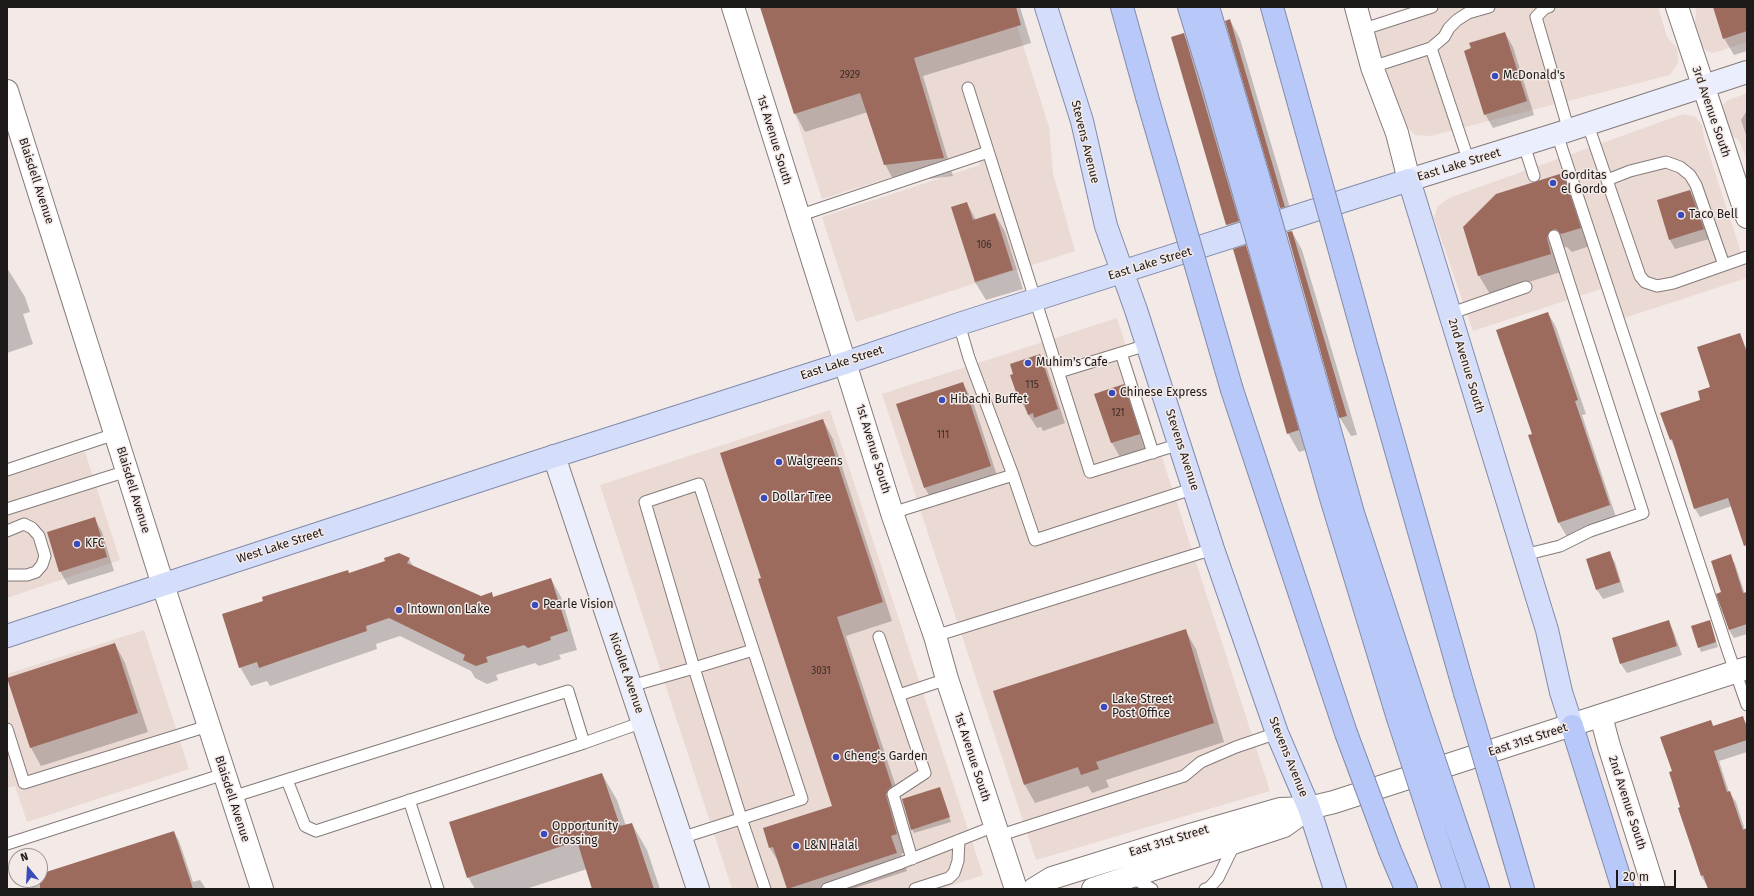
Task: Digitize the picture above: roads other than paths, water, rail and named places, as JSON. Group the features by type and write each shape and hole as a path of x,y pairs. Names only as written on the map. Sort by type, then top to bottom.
{"highway":[{"path":"1122,7 1232,390 1346,733 1390,851 1406,889"},
{"path":"1189,7 1219,76 1266,202 1304,370 1329,491 1407,712 1457,828 1478,889"},
{"path":"1208,7 1219,76"},
{"path":"1272,7 1465,693 1523,889"},
{"path":"1407,712 1436,835 1454,889"},
{"path":"1572,726 1623,889"}],"main road":[{"name":"Stevens Avenue","path":"1046,7 1082,121 1106,226 1123,272 1214,549 1277,733 1309,808 1335,889"},
{"name":"East Lake Street","path":"554,456 845,363 959,324 1409,180 1571,130 1747,72"},
{"name":"2nd Avenue South","path":"1409,180 1547,630 1561,692 1572,726"},
{"name":"West Lake Street","path":"7,636 554,456"},
{"name":"Nicollet Avenue","path":"554,456 630,686 644,722 698,889"}],"street":[{"name":"1st Avenue South","path":"733,7 892,513 935,636 946,679 1016,889"},
{"name":"2nd Avenue South","path":"1356,7 1372,67 1397,133 1409,180"},
{"name":"3rd Avenue South","path":"1676,7 1702,87 1745,203"},
{"name":"Blaisdell Avenue","path":"7,91 162,585 262,889"},
{"name":"East 31st Street","path":"1034,889 1052,878 1190,835 1280,809 1309,808 1334,802 1741,670"},
{"name":"2nd Avenue South","path":"1601,716 1654,889"},
{"name":"East 31st Street","path":"1093,889 1284,826 1309,808"}],"lane":[{"path":"1361,30 1432,7"},
{"path":"1372,67 1431,48 1444,37 1449,28 1457,20 1468,13 1489,7"},
{"path":"1546,7 1536,17 1741,670 1747,705"},
{"path":"1431,48 1469,162"},
{"path":"968,88 1090,472 1180,444"},
{"path":"1571,130 1607,180 1640,276 1645,282 1657,286 1673,283 1747,257"},
{"path":"1524,145 1534,176"},
{"path":"798,216 988,152"},
{"path":"1607,180 1630,171 1666,162 1680,167 1690,175 1696,185 1724,266"},
{"path":"1524,555 1560,546 1590,531 1643,513 1554,236"},
{"path":"1449,314 1526,287"},
{"path":"959,324 969,358 1013,475 1035,540 1195,488"},
{"path":"1058,372 1147,345"},
{"path":"1120,353 1154,453"},
{"path":"7,470 115,434"},
{"path":"7,509 127,471"},
{"path":"892,513 1013,475"},
{"path":"681,838 741,818 802,799 699,484 645,502 694,668 741,818 765,889"},
{"path":"7,531 24,524 32,528 38,536 45,556 42,565 36,572 27,575 7,575"},
{"path":"935,636 1214,549"},
{"path":"879,637 925,773 893,794 912,859"},
{"path":"630,686 753,650"},
{"path":"898,695 946,679"},
{"path":"232,797 568,691 584,743"},
{"path":"287,780 305,826 316,831 644,722"},
{"path":"7,729 24,783 208,726"},
{"path":"827,889 912,859 959,840 997,831 1184,776 1201,762 1236,747 1277,733"},
{"path":"7,844 224,774"},
{"path":"409,800 438,889"},
{"path":"915,889 949,878 954,873 958,860 959,840"},
{"path":"1205,889 1209,888 1218,878 1235,842"},
{"path":"1131,877 1152,889"}],"place":[{"name":"McDonald's","path":"1495,76"},
{"name":"Gorditas el Gordo","path":"1553,183"},
{"name":"Taco Bell","path":"1681,215"},
{"name":"Muhim's Cafe","path":"1028,363"},
{"name":"Chinese Express","path":"1112,393"},
{"name":"Hibachi Buffet","path":"942,400"},
{"name":"Walgreens","path":"779,462"},
{"name":"Dollar Tree","path":"764,498"},
{"name":"KFC","path":"77,544"},
{"name":"Pearle Vision","path":"535,605"},
{"name":"Intown on Lake","path":"399,610"},
{"name":"Lake Street Post Office","path":"1104,707"},
{"name":"Cheng's Garden","path":"836,757"},
{"name":"Opportunity Crossing","path":"544,834"},
{"name":"L&N Halal","path":"796,846"}]}
